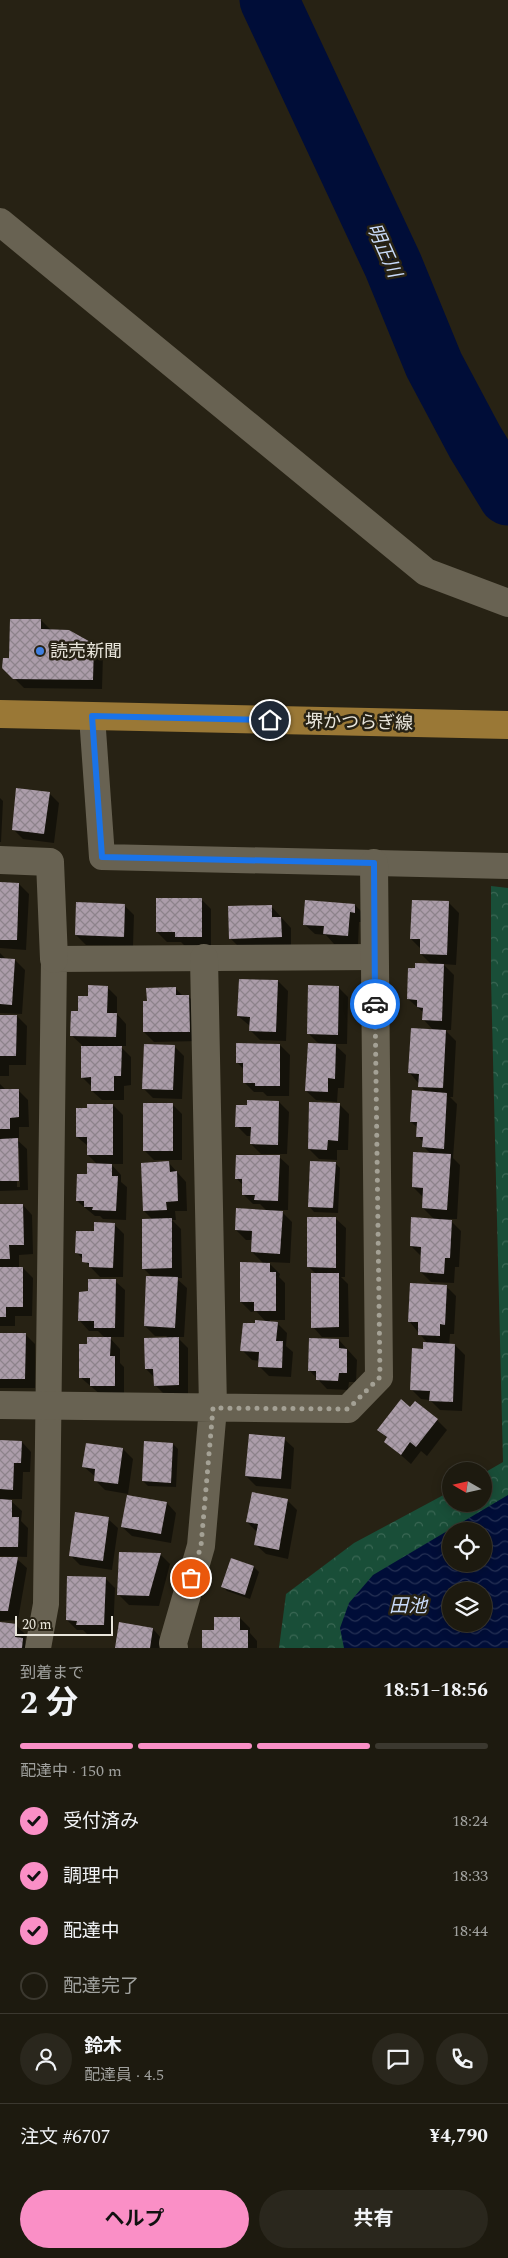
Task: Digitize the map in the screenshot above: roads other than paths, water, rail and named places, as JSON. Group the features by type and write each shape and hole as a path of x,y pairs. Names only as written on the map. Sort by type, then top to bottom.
{"main road":[{"name":"堺かつらぎ線","path":"0,714 508,725"}],"street":[{"path":"0,222 426,572 508,603"},
{"path":"92,716 102,857 508,866"},
{"path":"0,860 50,862 54,959 50,1406 46,1604 38,1648"},
{"path":"0,1405 348,1409 380,1377 374,863"},
{"path":"54,959 375,957"},
{"path":"174,1648 173,1643 201,1546 213,1408 204,958"}],"water":[{"name":"田池","path":"508,1495 508,1648 344,1648 340,1628 349,1603 373,1575 442,1534 442,1572 492,1572 492,1522 462,1522 479,1512 492,1512 492,1504"}],"waterway":[{"name":"明正川","path":"269,0 393,265 434,365 475,442 508,496"}],"place":[{"name":"読売新聞","path":"40,651"}]}
